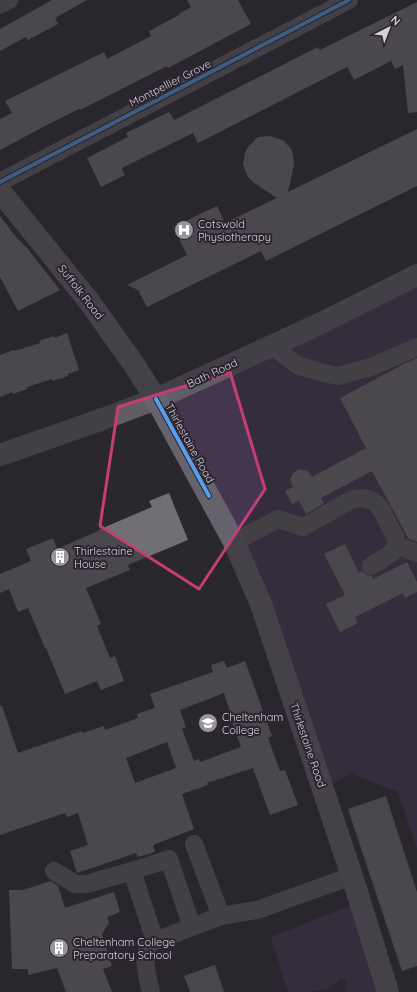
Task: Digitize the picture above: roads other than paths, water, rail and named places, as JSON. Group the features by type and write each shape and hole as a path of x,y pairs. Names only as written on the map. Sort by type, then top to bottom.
{"highway":[{"name":"Suffolk Road","path":"0,191 88,300 133,363 156,399"},
{"name":"Thirlestaine Road","path":"156,399 234,542 261,604 352,876 388,992"}],"main road":[{"name":"Bath Road","path":"0,455 156,399 317,324 417,275"}],"street":[{"path":"0,5 9,0"},
{"name":"Montpellier Grove","path":"0,182 349,0"},
{"path":"273,344 284,355 299,366 338,376 371,367 417,347"},
{"path":"234,542 278,519 302,527 353,499 365,498 375,502 381,509 395,537 396,545 393,552 371,566"},
{"path":"396,545 417,553"},
{"path":"194,844 221,916"},
{"path":"54,871 75,884 87,884 169,859 192,927"},
{"path":"132,871 155,941"},
{"path":"151,992 147,977 146,963 147,951 150,944 155,941 221,916 257,910 352,876"}],"place":[{"name":"Cotswold Physiotherapy","path":"184,230"},
{"name":"Thirlestaine House","path":"60,557"},
{"name":"Cheltenham College","path":"208,723"},
{"name":"Cheltenham College Preparatory School","path":"59,948"}]}
